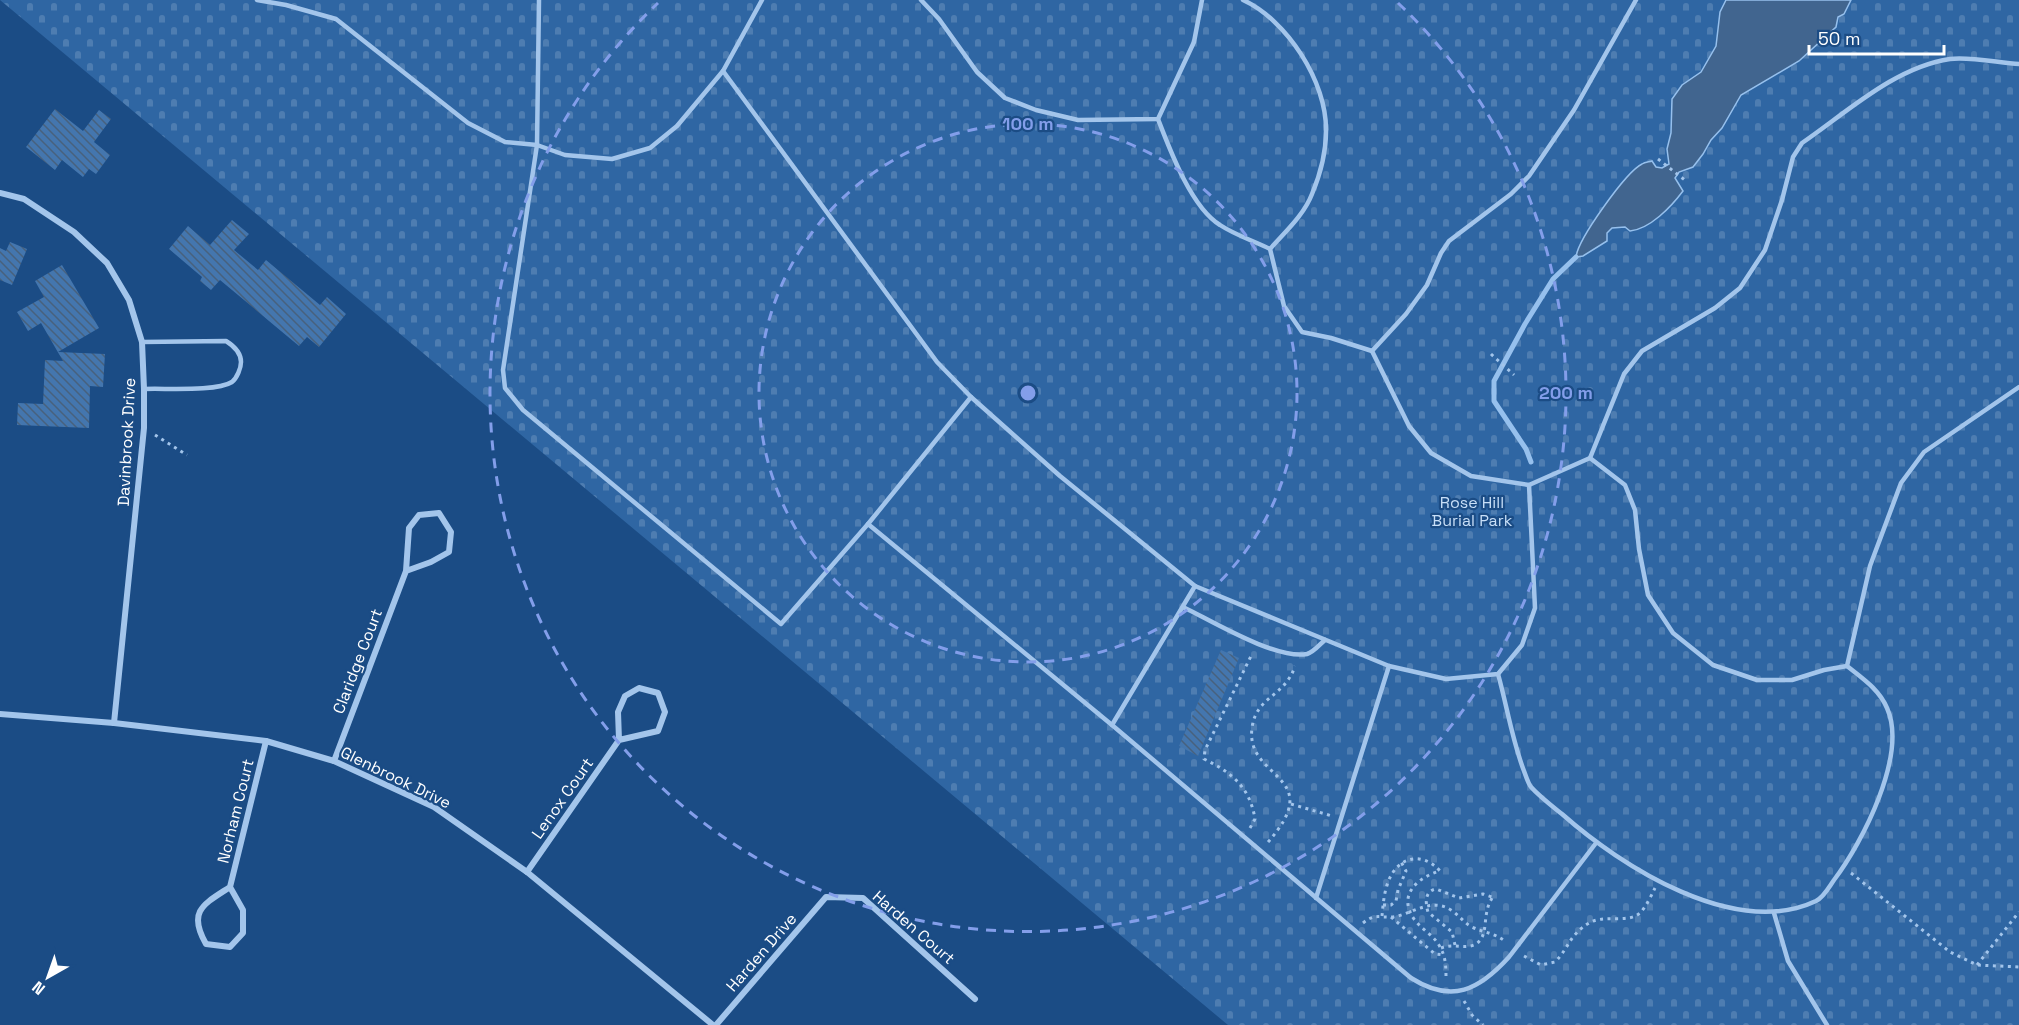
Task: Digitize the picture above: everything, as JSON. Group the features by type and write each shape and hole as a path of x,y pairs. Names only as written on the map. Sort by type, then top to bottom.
{"street":[{"name":"Davinbrook Drive","path":"0,193 24,199 66,226 106,263 129,300 142,342 144,428 114,723"},
{"name":"Claridge Court","path":"334,761 406,571 409,528 419,515 439,513 451,532 449,552 431,562 406,571"},
{"path":"639,688 658,693 665,712 658,731 619,740 618,712 624,696 639,688"},
{"name":"Glenbrook Drive","path":"0,714 114,723 266,741 334,761 434,807 527,872 715,1025"},
{"name":"Lenox Court","path":"527,872 619,740"},
{"name":"Norham Court","path":"230,887 243,910 243,933 230,947 206,944 198,929 199,912 207,903 230,887 266,741"},
{"name":"Harden Drive","path":"715,1025 826,897"},
{"name":"Harden Court","path":"826,897 863,898 975,999"}],"lane":[{"path":"257,0 286,5 336,19 468,123 505,141 537,145 565,155 612,159 650,148 677,126 723,70 762,0"},
{"path":"539,0 537,145 503,370 505,388 523,410 781,624 868,524 971,397"},
{"path":"921,0 939,19 976,72 1005,98 1036,111 1078,120 1158,119"},
{"path":"1202,0 1194,42 1158,119 1176,164 1202,208 1219,225 1270,249"},
{"path":"1243,0 1269,17 1293,41 1320,93 1326,130 1321,167 1312,196 1299,216 1270,249"},
{"path":"1372,351 1406,314 1427,285 1449,241 1511,194 1529,176 1574,110 1636,0"},
{"path":"1270,249 1284,306 1302,332 1331,338 1372,351 1409,426 1431,453 1471,477 1529,485 1590,458 1624,374 1642,351 1715,308 1740,288 1765,250 1782,200 1793,157 1802,143 1895,78 1926,65 1951,58 2019,64"},
{"path":"723,70 937,362 971,397 1060,476 1195,586 1389,666 1446,679 1498,674 1522,645 1535,608 1529,485"},
{"path":"142,342 226,341 232,344 241,355 241,368 233,381 217,387 144,388"},
{"path":"1847,666 1870,566 1901,483 1924,452 2019,387"},
{"path":"1498,674 1516,750 1530,786 1596,843 1658,881 1704,900 1742,909 1774,913 1794,910 1820,899 1844,867 1877,804 1889,766 1892,738 1888,709 1876,689 1847,666 1792,680 1757,680 1713,665 1673,633 1648,595 1639,549 1635,510 1625,485 1590,458"},
{"path":"868,524 1422,985 1446,991 1461,990 1483,983 1495,973 1596,843"},
{"path":"1112,725 1195,586"},
{"path":"1183,607 1257,645 1297,655 1310,653 1325,640"},
{"path":"1316,898 1389,666"},
{"path":"1774,913 1788,961 1827,1025"}],"path":[{"path":"1658,159 1686,181"},
{"path":"1491,354 1514,375"},
{"path":"144,428 187,455"},
{"path":"1244,836 1255,819 1247,793 1230,773 1204,759 1206,750 1257,645"},
{"path":"1261,851 1281,826 1291,804 1283,780 1264,763 1255,751 1252,729 1255,715 1261,706 1288,682 1297,655"},
{"path":"1291,804 1341,819"},
{"path":"1382,916 1388,881 1401,862 1416,858 1428,860 1440,871 1429,874 1416,882 1409,895 1410,912 1413,918 1433,937 1444,955 1446,991"},
{"path":"1383,905 1391,905 1396,901 1406,871 1401,862"},
{"path":"1844,867 1950,952 1977,965 2019,967"},
{"path":"1524,956 1541,965 1555,962 1571,937 1592,921 1628,918 1641,912 1658,881"},
{"path":"1441,948 1475,944 1485,931 1487,910 1493,896 1483,894 1459,898 1436,889 1429,892 1426,906 1430,916 1452,932 1455,945"},
{"path":"1355,931 1372,916 1391,917 1426,906 1445,907 1452,910 1471,927 1494,933 1508,943"},
{"path":"1977,965 2019,912"},
{"path":"1391,917 1434,954 1444,955"},
{"path":"1461,990 1468,1009 1483,1025"}],"green space":[{"name":"Rose Hill Burial Park","path":"0,0 2019,0 2019,1025 1228,1025"}],"shaded area":[{"path":"1726,0 1851,0 1844,14 1838,17 1836,27 1799,61 1741,95 1722,128 1693,167 1679,172 1675,178 1683,191 1666,210 1652,222 1638,229 1630,231 1625,227 1612,228 1607,233 1607,241 1583,256 1576,257 1585,236 1625,179 1643,163 1652,161 1656,167 1662,168 1669,164 1667,149 1671,133 1672,99 1682,85 1701,72 1716,46 1720,12"}],"building":[{"path":"55,109 83,131 99,110 111,119 94,142 110,155 96,174 89,169 83,177 62,160 55,170 26,147"},
{"path":"232,220 249,234 234,250 258,270 266,260 320,305 327,297 346,314 319,347 307,337 299,346 220,280 211,290 200,281 202,277 169,249 188,226 210,245"},
{"path":"10,242 27,249 12,285 0,280 0,248 6,251"},
{"path":"62,265 99,328 58,352 105,354 103,387 90,386 89,428 17,425 18,403 43,404 45,360 63,361 41,323 28,331 17,312 44,297 35,281"},
{"path":"1221,650 1239,658 1198,756 1179,746"}],"waterway":[{"path":"1531,462 1526,449 1494,401 1494,381 1553,279 1576,257"}]}
